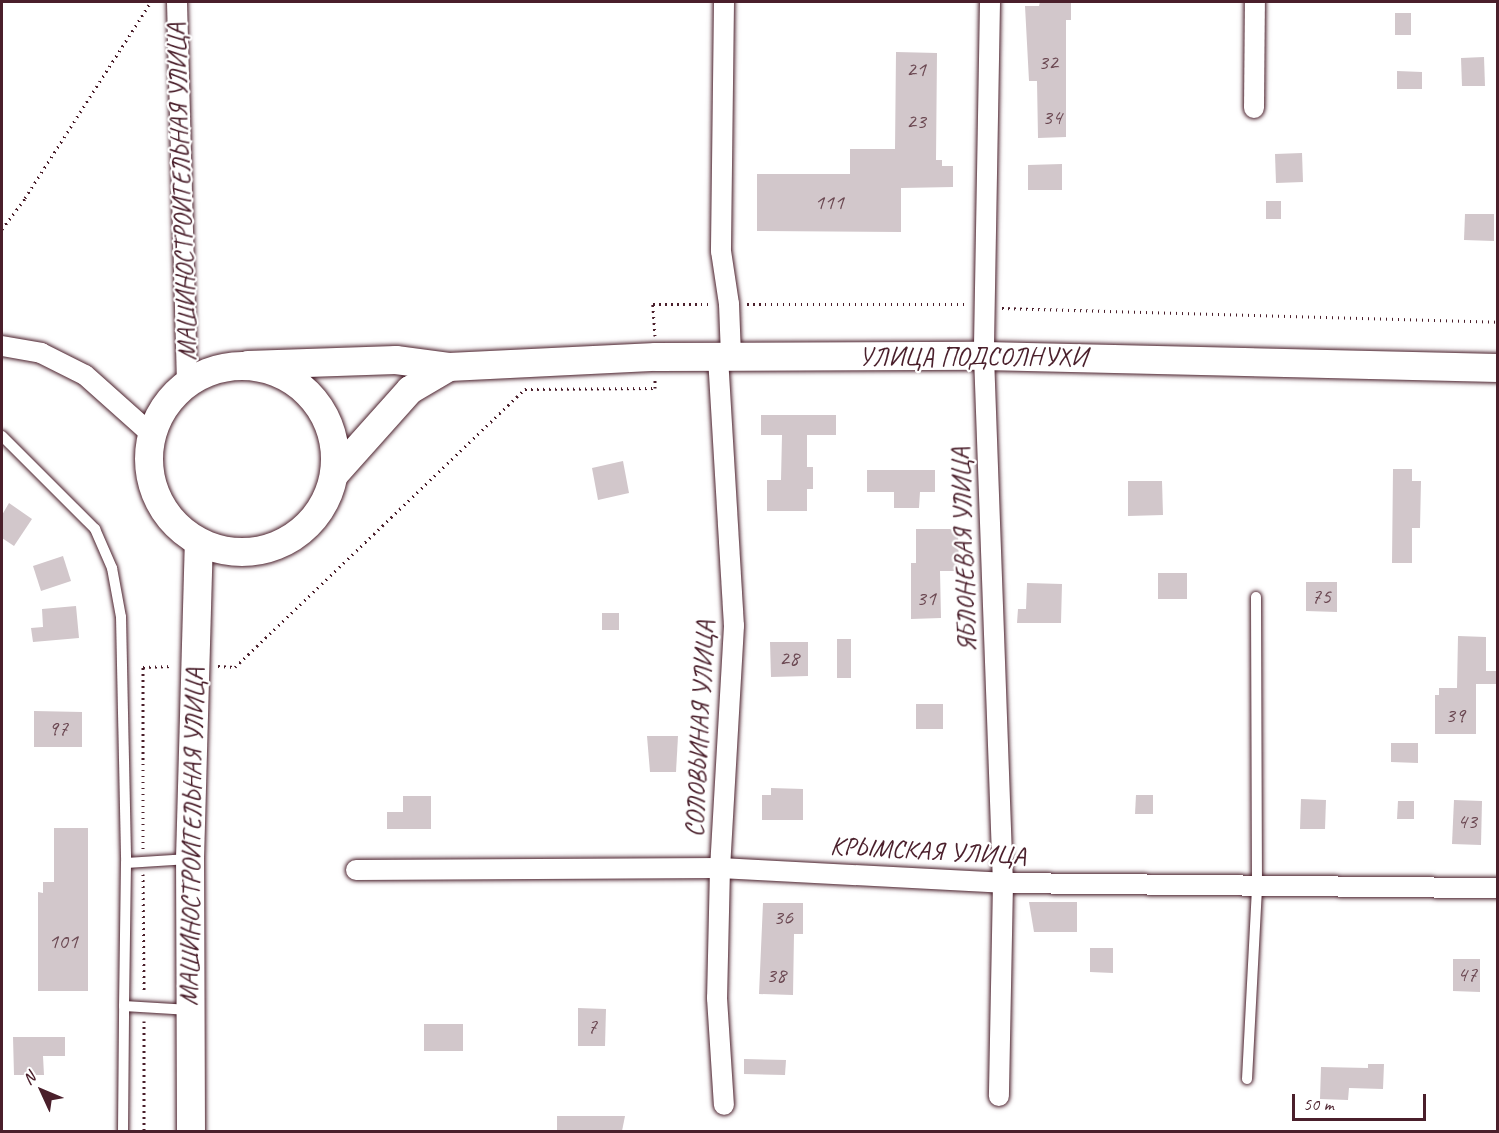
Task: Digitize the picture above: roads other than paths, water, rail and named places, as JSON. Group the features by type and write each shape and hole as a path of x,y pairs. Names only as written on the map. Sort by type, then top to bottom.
{"street":[{"name":"МАШИНОСТРОИТЕЛЬНАЯ УЛИЦА","path":"177,2 187,382"},
{"name":"СОЛОВЬИНАЯ УЛИЦА","path":"724,2 721,251 729,304 725,357 734,627 720,868 717,998 724,1105"},
{"name":"ЯБЛОНЕВАЯ УЛИЦА","path":"990,2 984,356 1003,883 999,1096"},
{"path":"1254,108 1255,2"},
{"path":"2,346 41,353 78,370 108,393 151,434"},
{"name":"УЛИЦА ПОДСОЛНУХИ","path":"248,365 396,360 449,367 656,357 984,356 1497,368"},
{"path":"248,365 278,372 305,390 324,414 334,444 334,475 325,503 313,519 284,543 256,552 226,552 199,543 173,524 156,497 148,466 151,434 165,405 187,382 216,369 248,365"},
{"path":"334,475 410,390 449,367"},
{"name":"МАШИНОСТРОИТЕЛЬНАЯ УЛИЦА","path":"191,1131 190,859 199,543"},
{"name":"КРЫМСКАЯ УЛИЦА","path":"356,870 720,868 1003,883 1497,888"}],"lane":[{"path":"2,436 95,529 112,568 121,616 126,863 123,1131"},
{"path":"1247,1079 1257,886 1256,597"},
{"path":"126,863 190,859"},
{"path":"124,1005 190,1010"}]}
